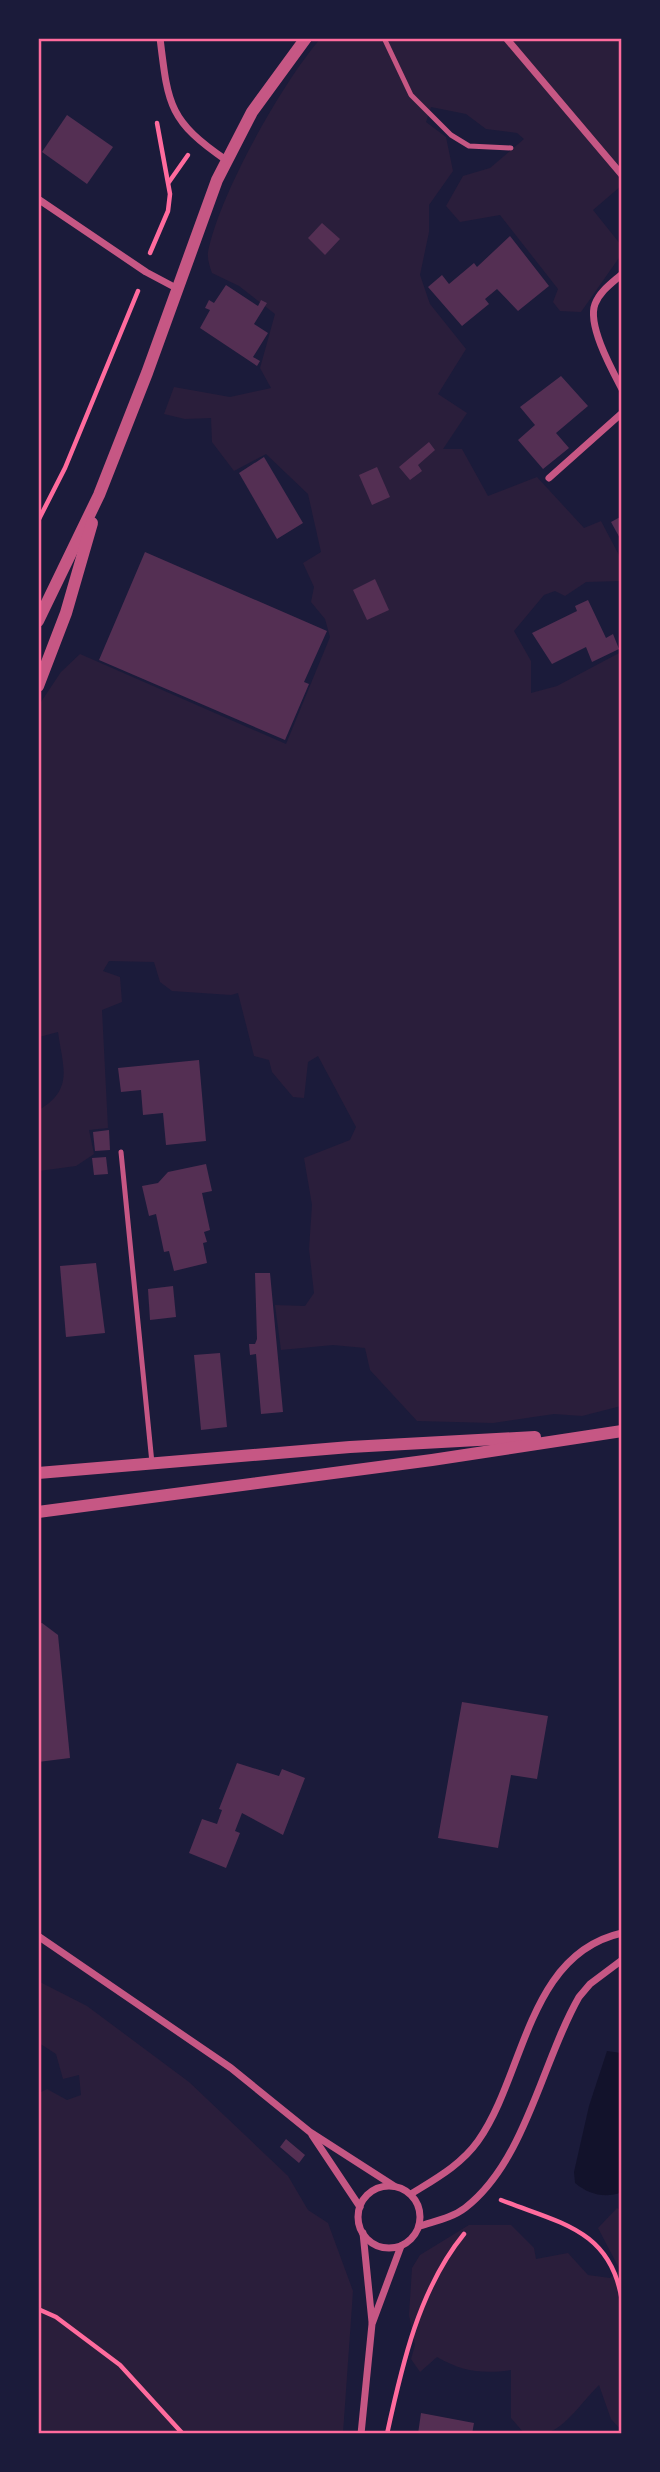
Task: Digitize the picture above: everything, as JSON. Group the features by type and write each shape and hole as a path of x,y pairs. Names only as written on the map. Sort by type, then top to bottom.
{"street":[{"path":"160,38 169,98 176,117 198,141 226,160"},
{"path":"38,621 99,495 178,289 205,208 226,160 252,112 306,38"},
{"path":"506,38 621,175"},
{"path":"38,199 146,272 178,289"},
{"path":"621,274 604,290 594,310 599,340 621,389"},
{"path":"549,478 621,413"},
{"path":"38,685 70,601 99,495"},
{"path":"38,1512 621,1432"},
{"path":"38,1473 363,1446 595,1435"},
{"path":"411,2194 455,2165 477,2142 488,2124 528,2029 552,1982 585,1950 608,1936 621,1934"},
{"path":"38,1936 239,2074 310,2132 411,2194 420,2212 420,2226 410,2241 401,2246 381,2247 371,2242 359,2225 360,2207 374,2190 394,2186"},
{"path":"420,2226 464,2208 481,2192 516,2138 579,1997 590,1984 621,1960"},
{"path":"310,2132 360,2207"},
{"path":"361,2434 372,2324 363,2232"},
{"path":"372,2324 401,2246"}],"lane":[{"path":"384,38 411,95 451,135 469,146 511,148"},
{"path":"121,1152 152,1464"}],"path":[{"path":"38,521 65,468 146,272 168,211 168,183 157,120 159,110 169,98"},
{"path":"168,183 198,141"},
{"path":"494,2197 591,2238 603,2250 618,2281 621,2301"},
{"path":"387,2434 407,2354 423,2308 439,2270 472,2224"},
{"path":"38,2309 56,2317 120,2365 183,2434"}],"shaded area":[{"path":"320,39 621,39 621,186 593,210 621,245 621,255 581,312 560,311 553,302 558,289 500,215 460,222 446,206 463,176 490,168 524,139 517,133 486,129 466,114 431,107 426,122 446,137 453,171 429,205 429,232 420,275 430,304 466,349 438,394 467,413 443,449 462,449 488,496 537,477 584,528 601,521 621,559 621,581 586,582 565,596 555,591 544,595 514,631 531,661 531,693 557,686 621,652 621,1406 582,1416 554,1414 493,1423 417,1421 370,1370 365,1348 333,1345 281,1350 275,1305 305,1306 314,1293 309,1249 312,1205 304,1158 350,1140 356,1127 318,1056 308,1062 304,1098 293,1097 272,1072 269,1060 254,1056 238,993 231,995 172,991 160,982 154,962 109,961 103,971 120,977 122,1002 102,1010 108,1128 89,1130 94,1154 76,1166 39,1171 39,1110 57,1094 64,1077 58,1032 39,1037 39,705 61,672 80,654 286,744 330,637 325,619 311,602 314,587 303,563 321,552 308,494 266,454 234,471 212,442 211,418 185,419 164,414 174,387 230,397 271,388 260,368 275,314 239,286 212,273 208,252 225,200 238,171 288,83"},
{"path":"38,1981 87,2006 189,2082 288,2176 308,2210 328,2223 353,2291 343,2433 39,2433 39,2093 47,2089 67,2100 81,2095 79,2075 63,2079 56,2054 39,2043"},
{"path":"607,2051 621,2053 622,2192 603,2195 591,2193 575,2183 574,2172 589,2106"},
{"path":"617,2208 621,2210 621,2430 611,2419 599,2385 560,2426 541,2434 524,2433 511,2418 511,2370 473,2371 437,2357 420,2372 411,2359 415,2345 409,2315 412,2268 420,2255 469,2225 511,2225 534,2248 536,2259 568,2253 588,2275 610,2278 620,2270 598,2228"}],"building":[{"path":"67,115 113,147 87,184 42,152"},
{"path":"322,223 340,239 325,255 308,238"},
{"path":"510,236 549,286 518,311 497,289 485,299 489,304 462,326 428,287 442,275 449,284 474,263 477,267"},
{"path":"226,285 258,306 261,300 267,303 254,324 268,333 253,357 260,361 257,366 200,328 210,310 205,308 209,300 214,303"},
{"path":"561,376 588,406 556,433 569,448 543,469 518,440 535,425 520,407"},
{"path":"429,442 435,450 418,465 422,471 410,480 399,467"},
{"path":"264,457 303,523 277,539 239,473"},
{"path":"377,467 390,497 372,505 359,475"},
{"path":"622,516 622,542 611,522"},
{"path":"145,552 327,631 304,682 309,684 285,740 99,660"},
{"path":"375,579 389,610 367,620 353,590"},
{"path":"588,600 606,638 613,634 619,649 592,662 586,647 552,664 532,633 577,611 575,606"},
{"path":"199,1060 206,1141 166,1145 163,1113 143,1115 141,1090 121,1092 118,1068"},
{"path":"109,1130 110,1150 95,1151 93,1132"},
{"path":"106,1157 108,1174 94,1175 92,1158"},
{"path":"206,1164 212,1191 202,1193 210,1230 204,1232 207,1242 203,1243 207,1263 174,1271 169,1251 164,1252 156,1214 149,1216 142,1186 158,1183 168,1172"},
{"path":"96,1263 105,1333 66,1337 60,1266"},
{"path":"255,1273 270,1273 283,1412 261,1414 256,1354 250,1355 249,1344 255,1344 257,1339"},
{"path":"173,1286 176,1317 150,1320 148,1289"},
{"path":"220,1353 227,1427 201,1430 194,1355"},
{"path":"42,1623 58,1635 70,1758 38,1762 38,1624"},
{"path":"462,1702 548,1716 537,1779 511,1775 498,1848 438,1838"},
{"path":"237,1763 279,1776 282,1769 305,1778 283,1835 242,1813 235,1831 240,1833 226,1868 189,1853 202,1819 217,1824 222,1810 219,1809"},
{"path":"286,2139 305,2155 299,2163 280,2147"},
{"path":"421,2413 474,2423 472,2434 418,2434"}]}
